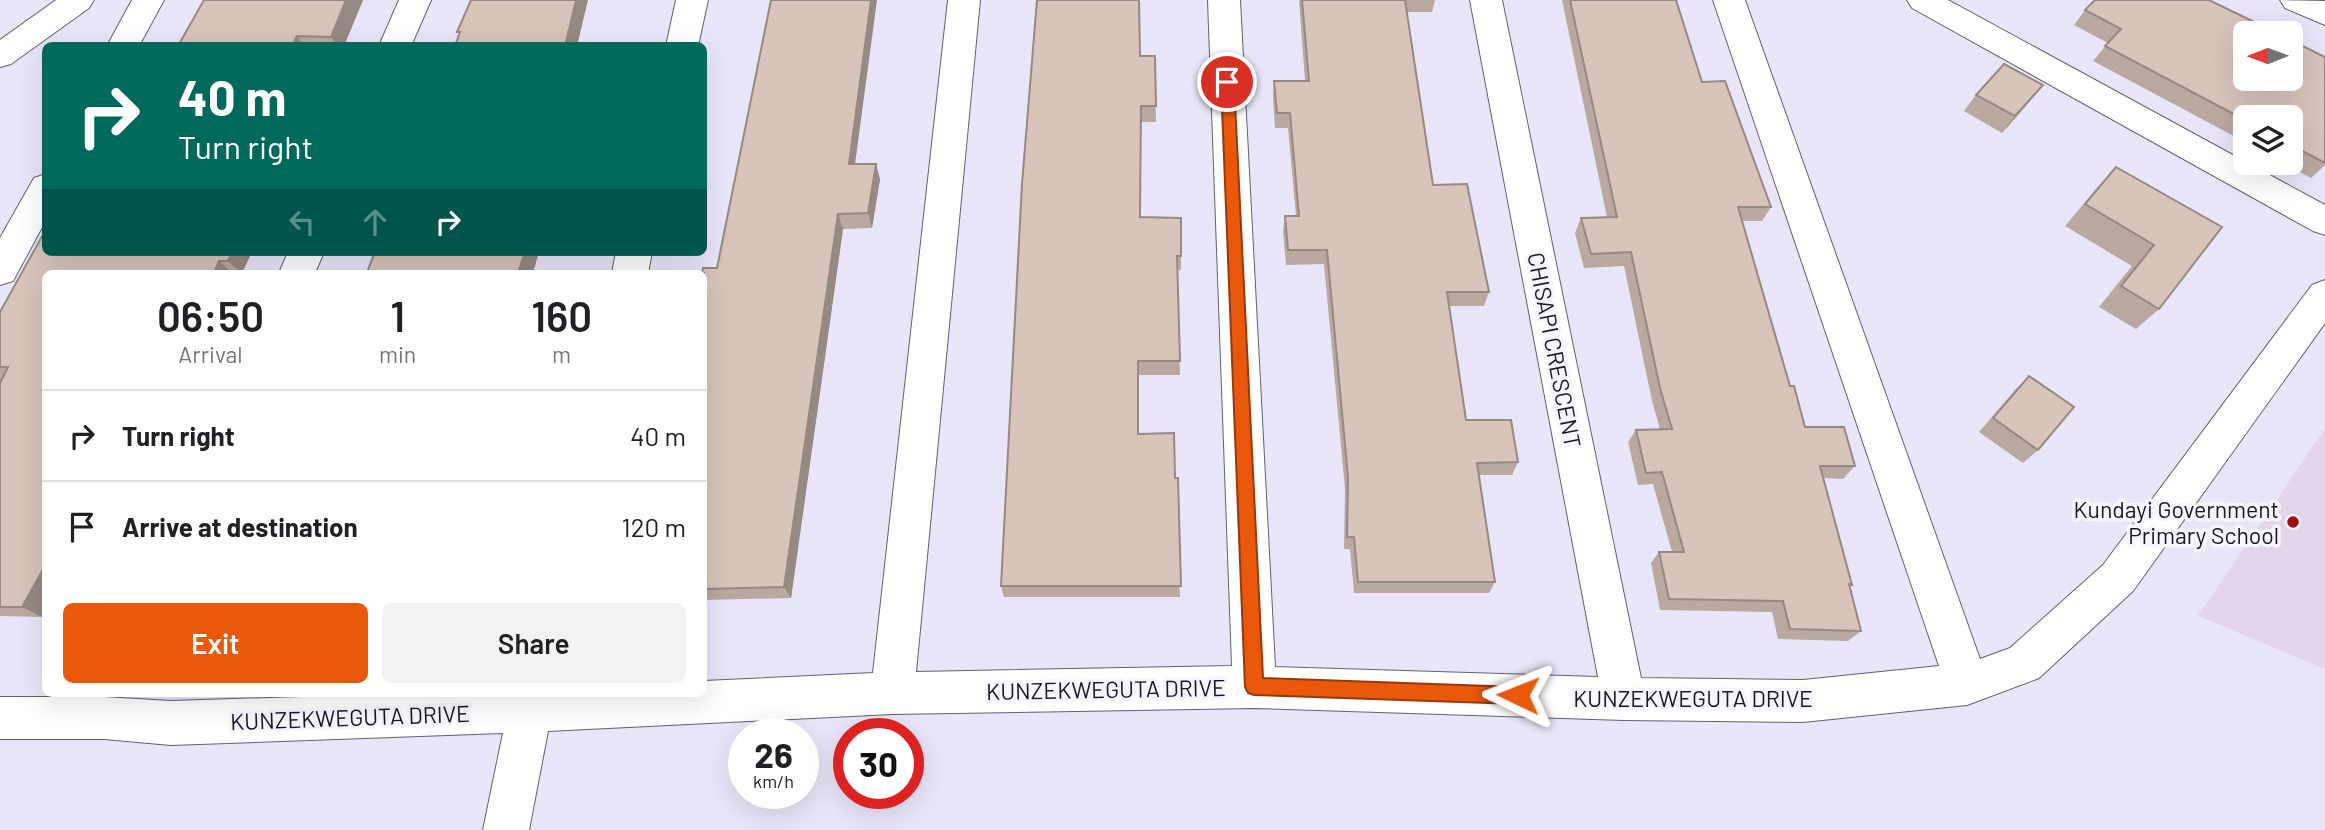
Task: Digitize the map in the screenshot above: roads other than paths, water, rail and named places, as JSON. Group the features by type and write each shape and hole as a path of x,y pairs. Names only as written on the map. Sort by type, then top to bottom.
{"street":[{"path":"0,56 78,0"},
{"path":"125,42 148,0"},
{"path":"397,42 415,0"},
{"path":"683,42 692,0"},
{"path":"892,693 964,0"},
{"path":"1224,0 1254,687"},
{"name":"CHISAPI CRESCENT","path":"1486,0 1624,699"},
{"path":"1729,0 1968,684"},
{"path":"1923,0 2325,221"},
{"path":"2296,0 2325,14"},
{"path":"0,271 42,194"},
{"name":"KUNZEKWEGUTA DRIVE","path":"0,718 109,706 171,723 531,702 1254,687 1624,699 1803,701 1968,684 2024,663 2118,578 2325,295"},
{"path":"506,830 531,702"}],"place":[{"name":"Kundayi Government Primary School","path":"2293,522"}]}
